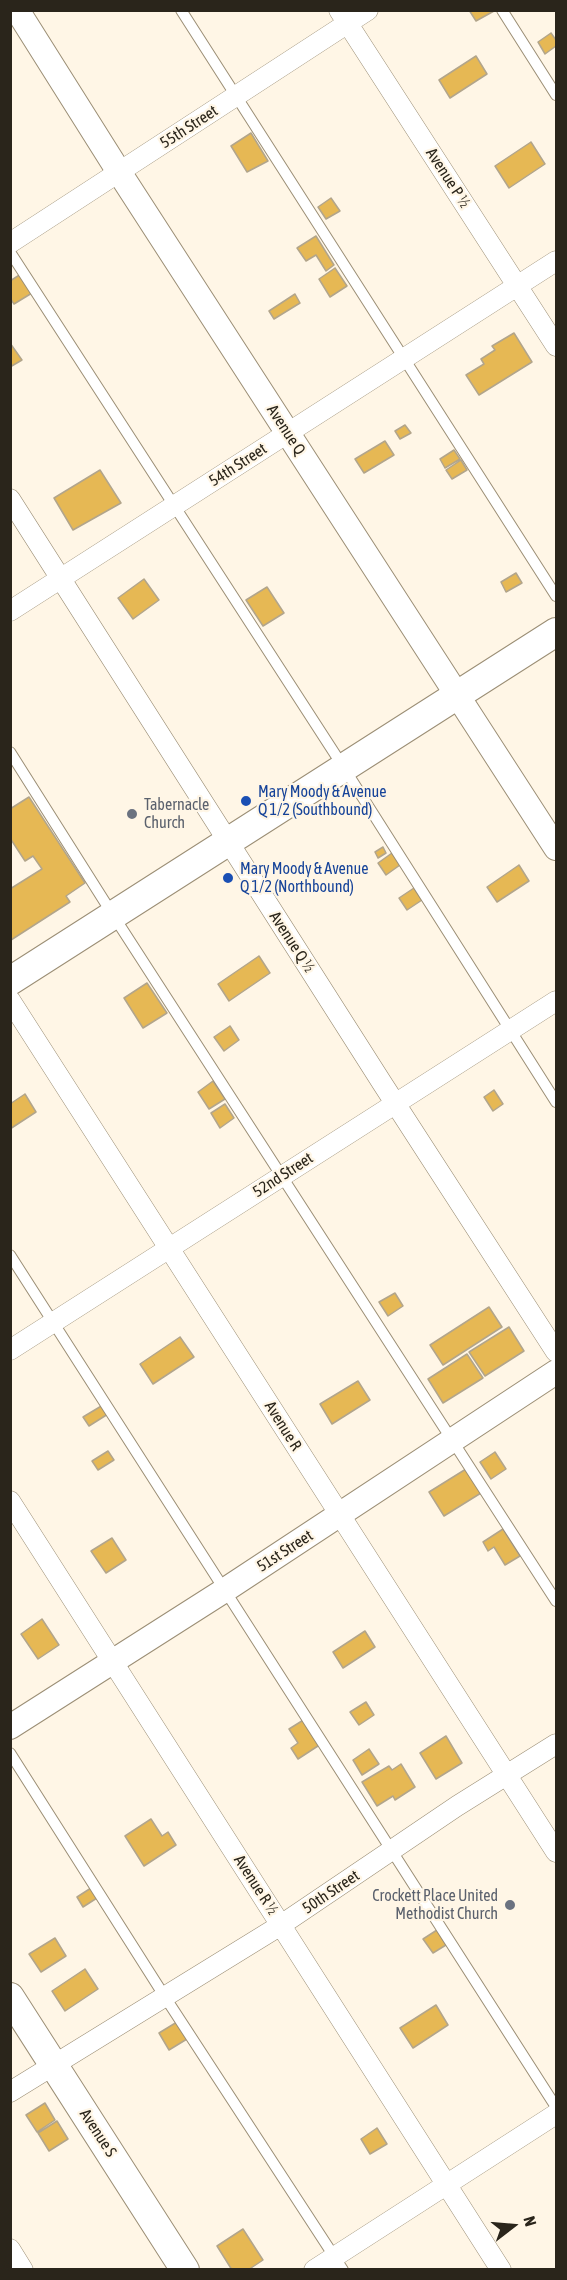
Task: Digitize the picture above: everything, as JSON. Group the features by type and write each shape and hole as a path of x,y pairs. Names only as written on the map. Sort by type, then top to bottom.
{"main road":[{"path":"10,981 556,632"},
{"name":"Avenue S","path":"10,1997 185,2270"}],"street":[{"name":"Avenue Q","path":"17,10 119,172 556,848"},
{"name":"55th Street","path":"10,243 236,96 343,17 368,10"},
{"name":"Avenue P ½","path":"343,17 556,346"},
{"name":"54th Street","path":"10,610 556,261"},
{"name":"Avenue Q ½","path":"10,499 395,1104 556,1352"},
{"name":"Avenue R","path":"10,1000 556,1852"},
{"name":"52nd Street","path":"10,1350 556,1000"},
{"name":"51st Street","path":"10,1727 225,1590 556,1372"},
{"name":"Avenue R ½","path":"10,1501 501,2270"},
{"name":"50th Street","path":"10,2092 281,1925 556,1743"},
{"path":"314,2270 339,2263 447,2184 556,2114"},
{"path":"10,2249 23,2270"}],"lane":[{"path":"182,10 556,596"},
{"path":"502,10 556,95"},
{"path":"10,252 344,768 556,1102"},
{"path":"10,752 556,1601"},
{"path":"10,1255 556,2107"},
{"path":"10,1753 165,1997 339,2263"}],"building":[{"path":"469,10 494,10 494,11 476,21"},
{"path":"551,33 556,40 556,46 545,54 538,42"},
{"path":"476,56 487,74 450,98 439,80"},
{"path":"251,133 268,161 247,172 231,146"},
{"path":"531,142 545,164 509,188 495,166"},
{"path":"331,198 340,211 326,219 318,207"},
{"path":"316,236 334,265 326,271 316,255 306,261 297,248"},
{"path":"335,268 347,286 330,297 319,279"},
{"path":"21,274 32,293 14,304 10,298 10,281"},
{"path":"295,294 300,303 274,319 269,311"},
{"path":"514,333 532,362 479,395 466,375 484,364 481,359 495,350 492,346"},
{"path":"10,343 22,360 10,367"},
{"path":"405,425 411,433 400,439 395,431"},
{"path":"385,441 394,455 364,473 355,459"},
{"path":"454,450 460,459 445,468 440,459"},
{"path":"461,460 467,470 452,479 446,470"},
{"path":"100,470 121,503 73,530 54,498"},
{"path":"516,573 522,583 506,592 501,582"},
{"path":"144,579 159,600 133,619 118,598"},
{"path":"267,587 284,613 263,626 246,600"},
{"path":"29,797 85,883 66,896 70,902 11,940 10,889 42,869 33,856 25,861 10,838 10,809"},
{"path":"383,847 386,853 378,858 375,852"},
{"path":"392,853 400,865 386,875 378,863"},
{"path":"519,865 529,881 497,902 487,887"},
{"path":"414,888 422,900 407,910 399,898"},
{"path":"259,956 270,973 229,1001 218,984"},
{"path":"147,983 167,1013 143,1028 124,998"},
{"path":"230,1026 239,1040 224,1051 214,1037"},
{"path":"213,1081 225,1099 209,1109 198,1092"},
{"path":"494,1090 503,1104 493,1111 484,1097"},
{"path":"25,1094 36,1112 10,1129 10,1104"},
{"path":"225,1104 234,1118 220,1128 211,1113"},
{"path":"395,1293 403,1306 388,1316 379,1302"},
{"path":"489,1307 502,1327 443,1365 430,1345"},
{"path":"509,1327 524,1351 485,1376 469,1352"},
{"path":"180,1337 194,1357 153,1384 140,1364"},
{"path":"467,1354 483,1378 443,1403 428,1379"},
{"path":"358,1381 370,1400 332,1424 320,1404"},
{"path":"103,1405 108,1414 89,1426 83,1417"},
{"path":"108,1451 114,1460 98,1470 92,1461"},
{"path":"495,1452 506,1469 491,1479 480,1462"},
{"path":"466,1469 481,1493 444,1516 429,1492"},
{"path":"503,1529 520,1556 505,1565 494,1547 488,1551 483,1542"},
{"path":"112,1538 126,1560 106,1573 91,1551"},
{"path":"42,1619 59,1645 38,1659 21,1634"},
{"path":"365,1631 375,1647 343,1668 333,1652"},
{"path":"366,1702 374,1715 359,1725 350,1712"},
{"path":"305,1719 321,1744 298,1759 291,1748 298,1743 289,1729"},
{"path":"446,1736 462,1763 436,1779 420,1753"},
{"path":"369,1749 379,1764 362,1775 353,1760"},
{"path":"401,1764 415,1787 395,1800 393,1796 377,1806 362,1782 389,1766 392,1770"},
{"path":"151,1819 162,1836 168,1832 176,1845 144,1866 125,1836"},
{"path":"91,1888 97,1898 83,1907 77,1897"},
{"path":"437,1930 446,1945 433,1953 423,1939"},
{"path":"55,1938 66,1956 41,1972 29,1954"},
{"path":"85,1969 98,1989 65,2011 52,1991"},
{"path":"436,2005 448,2025 413,2048 400,2028"},
{"path":"177,2022 187,2039 169,2050 159,2033"},
{"path":"45,2103 55,2120 37,2132 26,2115"},
{"path":"57,2121 68,2139 49,2151 38,2133"},
{"path":"377,2128 387,2144 370,2154 361,2139"},
{"path":"243,2229 263,2260 248,2270 232,2270 217,2246"}],"place":[{"name":"Mary Moody & Avenue Q 1/2 (Southbound)","path":"246,801"},
{"name":"Tabernacle Church","path":"132,814"},
{"name":"Mary Moody & Avenue Q 1/2 (Northbound)","path":"228,878"},
{"name":"Crockett Place United Methodist Church","path":"510,1905"}]}
